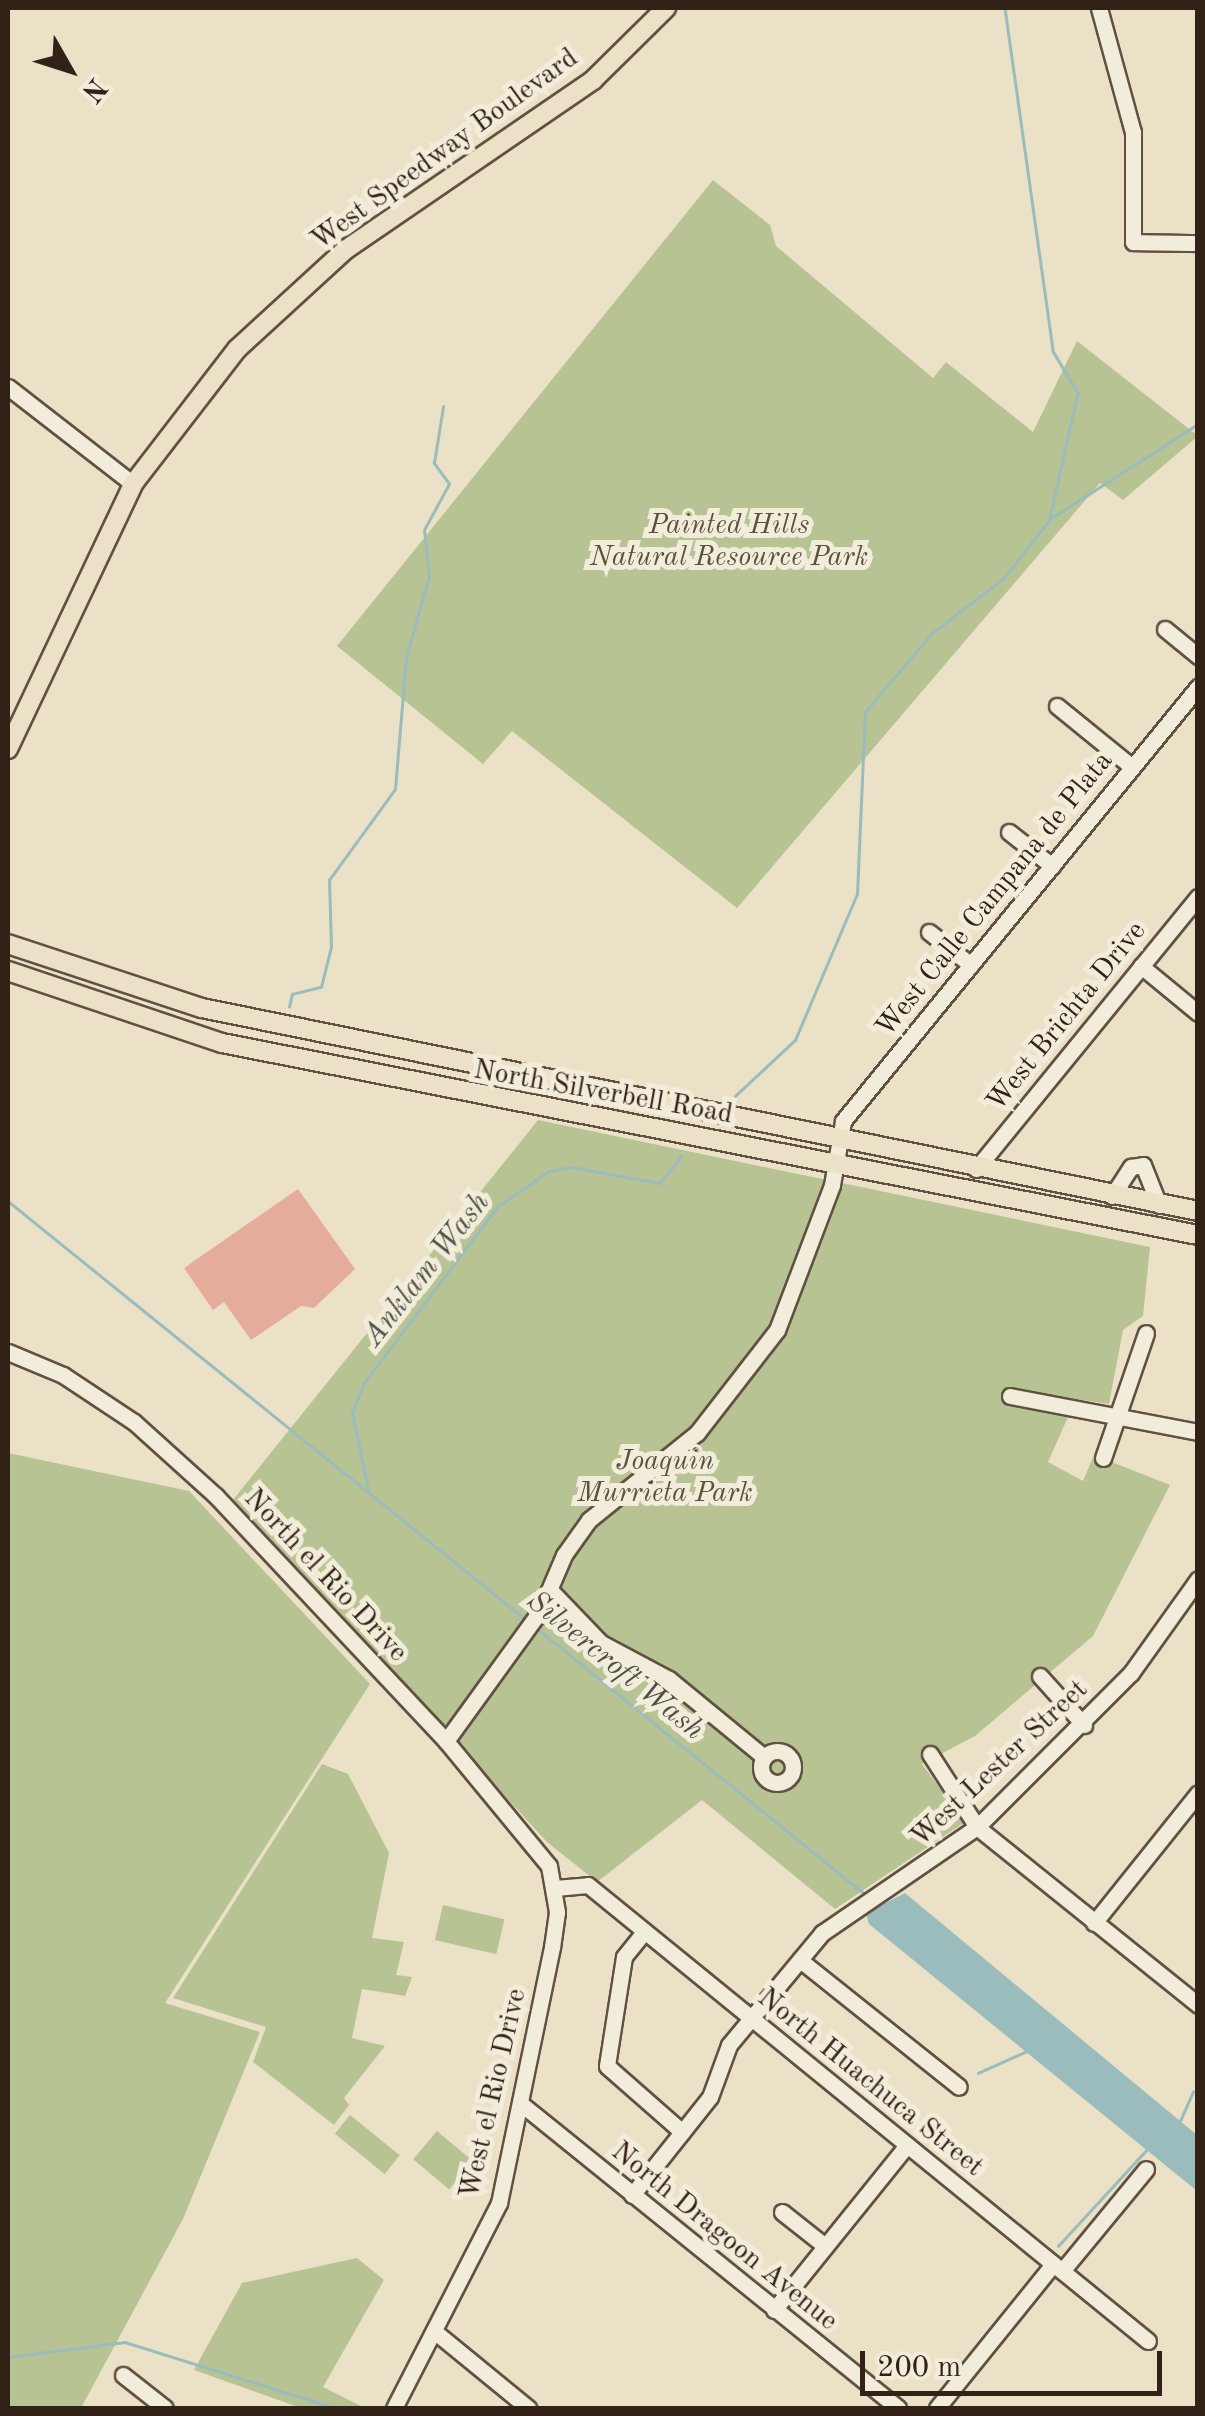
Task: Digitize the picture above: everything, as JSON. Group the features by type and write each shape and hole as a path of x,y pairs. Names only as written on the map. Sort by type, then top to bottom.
{"main road":[{"name":"West Speedway Boulevard","path":"8,749 39,690 132,484 237,348 345,250 593,80 666,8"},
{"name":"West Speedway Boulevard","path":"8,727 39,690"},
{"name":"North Silverbell Road","path":"8,944 202,1008 1198,1212"},
{"name":"North Silverbell Road","path":"8,971 222,1043 1198,1235"},
{"path":"970,1190 976,1169"}],"street":[{"path":"1099,8 1133,132 1133,242 1198,242"},
{"path":"8,387 132,484"},
{"path":"1164,630 1198,656"},
{"name":"West Calle Campana de Plata","path":"446,1741 540,1611 552,1592 564,1555 590,1520 697,1434 778,1330 836,1164 843,1121 1198,687"},
{"path":"1057,706 1132,768"},
{"path":"1009,832 1052,866"},
{"name":"West Brichta Drive","path":"976,1169 1198,897"},
{"path":"929,932 971,966"},
{"path":"1141,966 1198,1012"},
{"path":"1112,1196 1131,1167 1143,1164 1159,1204"},
{"path":"1104,1458 1146,1333"},
{"name":"North el Rio Drive","path":"8,1352 63,1376 134,1422 216,1496 446,1741 538,1846 555,1888"},
{"path":"1010,1396 1198,1432"},
{"name":"West Lester Street","path":"632,2195 710,2097 729,2045 800,1960 858,1907 977,1827 1084,1725 1198,1579"},
{"path":"552,1592 602,1643 669,1680 764,1758"},
{"path":"1040,1676 1084,1725"},
{"path":"930,1754 977,1827 1198,2004"},
{"path":"1094,1922 1198,1793"},
{"name":"North Huachuca Street","path":"555,1888 588,1885 1148,2341"},
{"name":"West el Rio Drive","path":"394,2408 499,2203 552,1946 555,1888"},
{"path":"644,1932 624,1957 606,2066 682,2132"},
{"path":"800,1960 959,2087"},
{"name":"North Dragoon Avenue","path":"520,2103 898,2408"},
{"path":"774,2310 907,2145"},
{"path":"936,2408 1146,2169"},
{"path":"782,2212 825,2246"},
{"path":"434,2331 528,2408"},
{"path":"123,2375 166,2408"}],"green space":[{"name":"Painted Hills Natural Resource Park","path":"713,180 770,225 776,246 933,378 946,362 1033,432 1077,341 1198,436 1123,500 1100,483 737,908 512,731 483,764 337,646"},
{"name":"Joaquin Murrieta Park","path":"538,1120 1150,1247 1143,1316 1123,1330 1109,1404 1076,1399 1048,1462 1083,1481 1094,1455 1170,1485 1093,1636 975,1736 922,1764 965,1822 835,1909 702,1800 597,1882 547,1842 233,1500"},
{"path":"8,1453 189,1491 370,1684 165,2003 260,2032 183,2219 81,2408 8,2408"},
{"path":"322,1764 348,1774 389,1853 372,1938 404,1942 396,1975 412,1977 405,1996 362,1989 352,2038 385,2046 344,2098 349,2105 334,2125 253,2062 266,2027 173,1998"},
{"path":"443,1905 504,1919 496,1954 435,1940"},
{"path":"350,2115 400,2155 385,2174 335,2134"},
{"path":"437,2131 473,2161 449,2190 413,2159"},
{"path":"357,2258 384,2280 323,2387 365,2408 301,2408 194,2370 242,2283"}],"water":[{"path":"905,1893 1197,2135 1197,2191 869,1924 866,1913"}],"building":[{"path":"298,1189 355,1269 314,1308 301,1306 251,1340 224,1302 213,1310 184,1268"}],"waterway":[{"path":"1005,8 1053,351 1078,393 1050,518"},
{"path":"289,1007 292,994 321,987 331,947 329,880 395,789 406,657 429,576 424,530 449,484 434,463 443,407"},
{"name":"Anklam Wash","path":"735,1096 795,1040 857,894 865,712 932,633 1004,578 1050,519 1198,424"},
{"name":"Anklam Wash","path":"368,1490 352,1413 364,1383 497,1207 549,1171 572,1167 660,1183 681,1156"},
{"name":"Silvercroft Wash","path":"8,1201 524,1618"},
{"name":"Silvercroft Wash","path":"534,1626 866,1895"},
{"path":"978,2073 1027,2051"},
{"path":"1180,2121 1193,2092"},
{"path":"1058,2246 1148,2148"},
{"path":"8,2357 125,2342 336,2408"}]}
